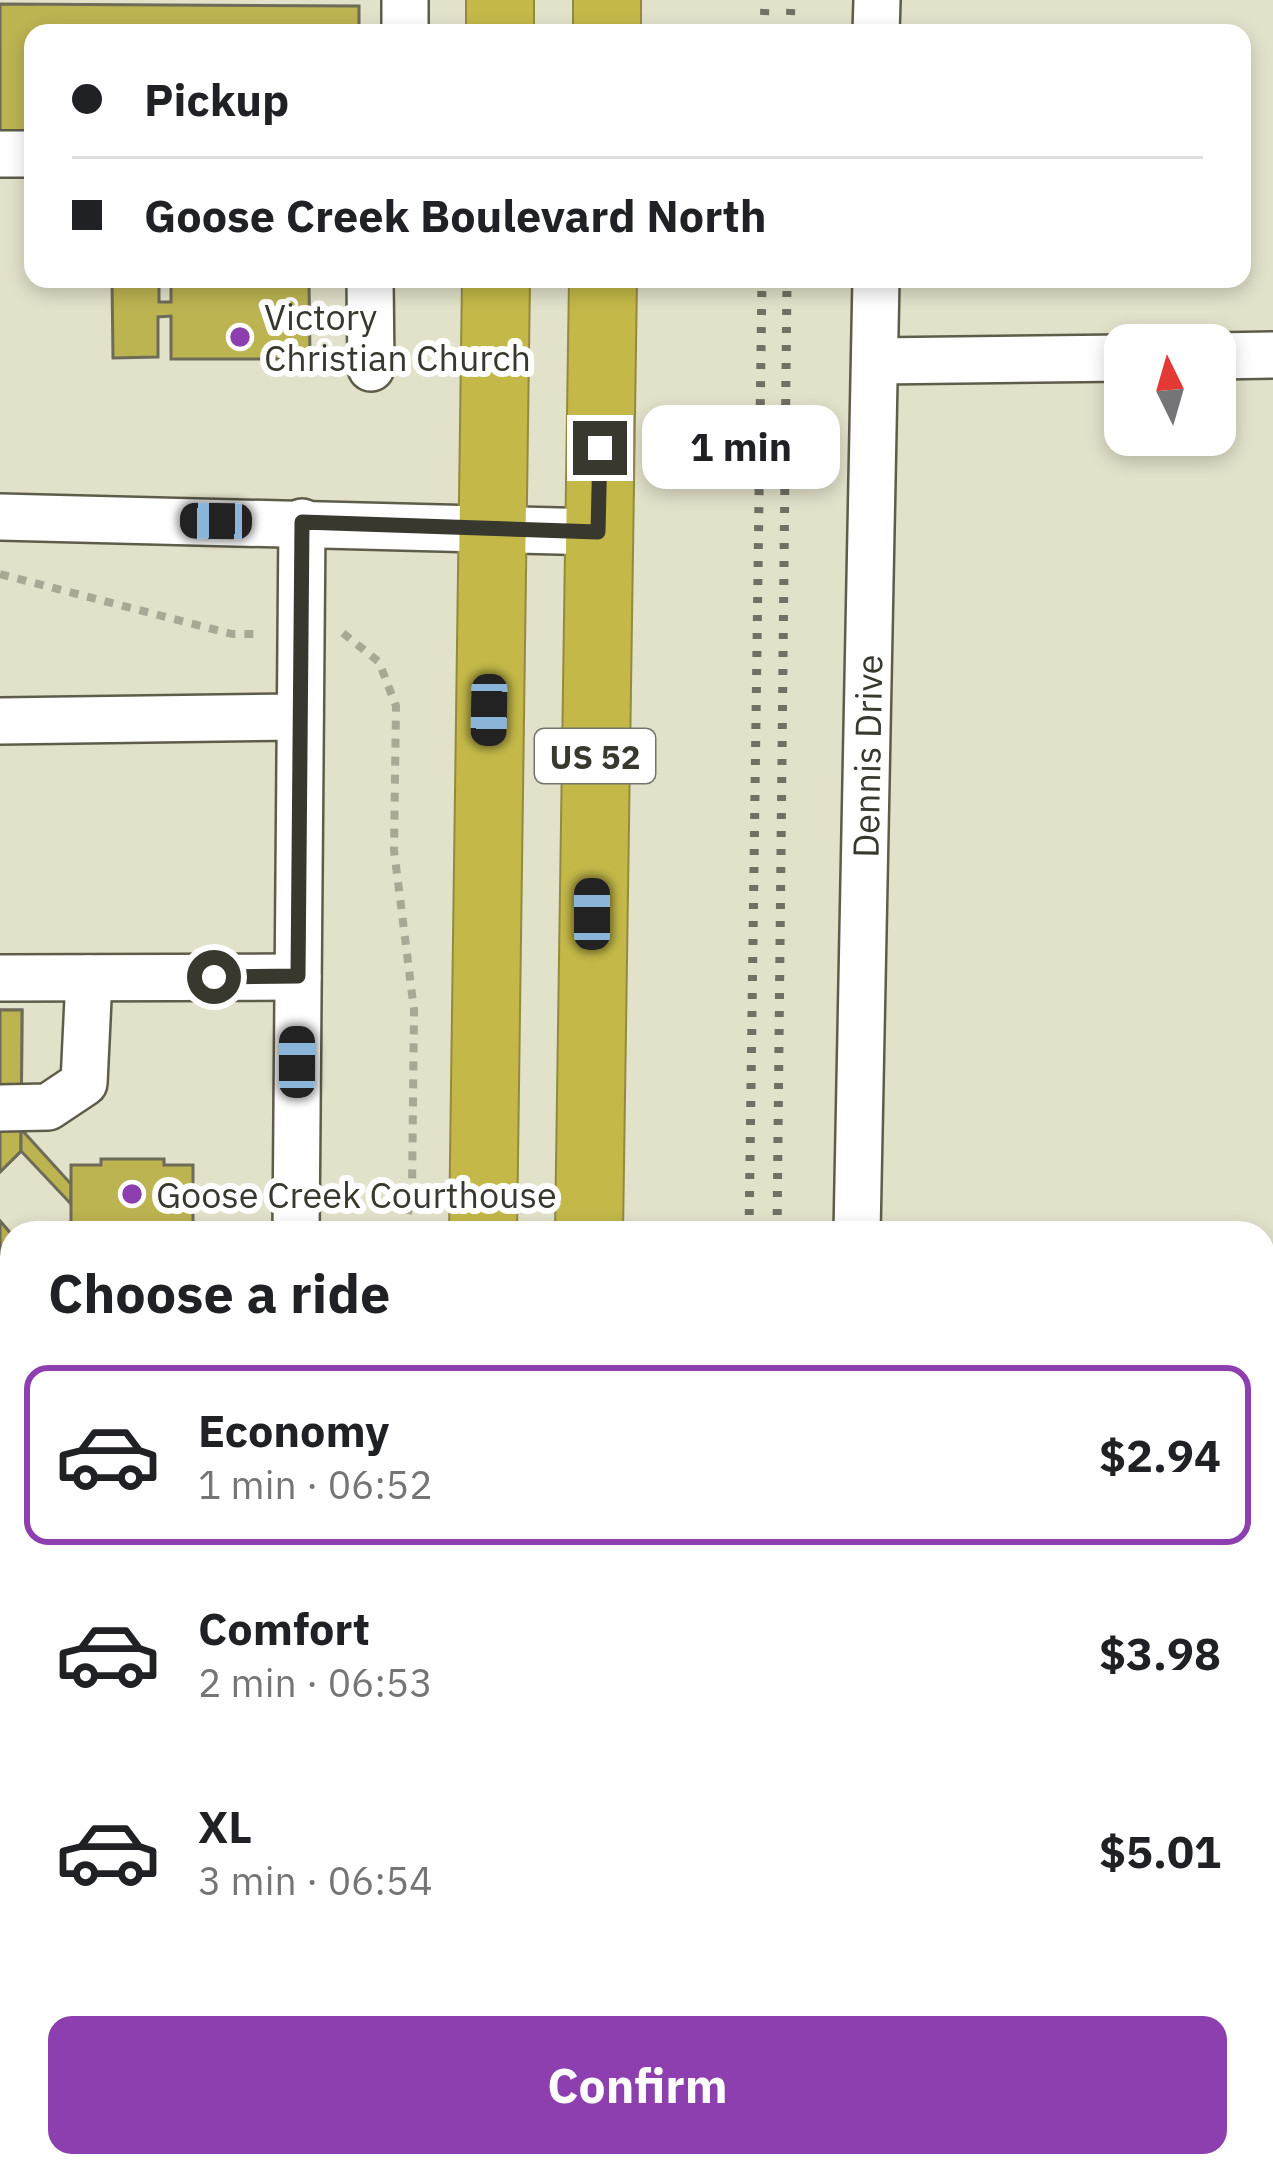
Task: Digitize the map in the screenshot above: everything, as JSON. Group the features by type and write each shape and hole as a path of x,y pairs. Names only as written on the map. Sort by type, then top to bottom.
{"highway":[{"name":"US 52","path":"483,1221 496,288"},
{"name":"US 52","path":"590,1221 603,288"}],"street":[{"path":"370,288 371,368"},
{"name":"Dennis Drive","path":"857,1221 876,288"},
{"path":"1236,356 1273,356"},
{"path":"876,361 1104,358"},
{"path":"0,517 598,532"},
{"path":"296,1221 302,522"},
{"path":"0,721 300,717"},
{"path":"0,978 298,976"},
{"path":"0,1108 48,1107 84,1083 89,978"}],"building":[{"path":"0,4 359,6 359,24 24,24 24,132 0,132"},
{"name":"Victory Christian Church","path":"112,288 159,288 159,302 171,302 171,288 309,288 310,359 171,359 171,316 158,317 158,357 113,358"},
{"path":"0,1010 22,1010 21,1151 0,1172"},
{"path":"0,1010 22,1010 21,1151 0,1172"},
{"path":"21,1129 71,1184 71,1204 21,1151"},
{"name":"Goose Creek Courthouse","path":"101,1159 164,1159 164,1165 193,1165 193,1221 71,1221 71,1165 101,1165"}],"railway":[{"path":"764,24 765,0"},
{"path":"790,24 791,0"},
{"path":"749,1221 762,288"},
{"path":"777,1221 787,288"}],"place":[{"name":"Victory Christian Church","path":"240,337"},
{"name":"Goose Creek Courthouse","path":"132,1194"}],"route":[{"path":"214,977 298,976 302,522 598,532 600,448"}]}
